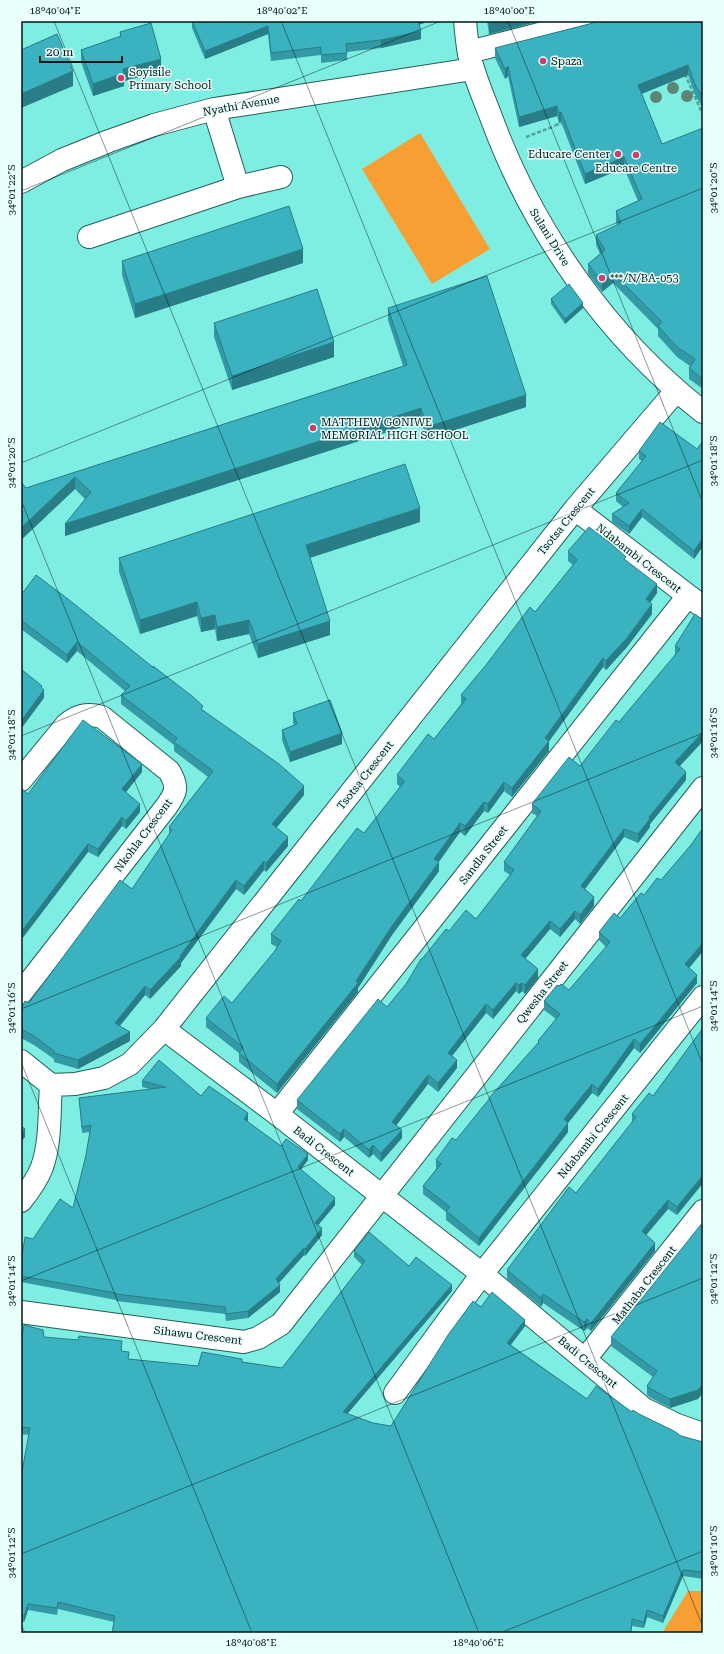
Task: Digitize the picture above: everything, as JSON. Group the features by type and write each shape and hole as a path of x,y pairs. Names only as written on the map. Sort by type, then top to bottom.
{"street":[{"name":"Sulani Drive","path":"465,21 471,61 502,146 533,211 577,280 616,329 676,391 703,412"},
{"name":"Nyathi Avenue","path":"21,182 62,160 154,125 214,109 471,61 590,21"},
{"path":"214,109 238,187"},
{"path":"89,237 238,187 281,177"},
{"name":"Tsotsa Crescent","path":"51,1085 75,1084 104,1078 130,1064 164,1029 575,509 676,391"},
{"name":"Ndabambi Crescent","path":"575,509 696,602"},
{"name":"Sandla Street","path":"277,1114 696,602"},
{"name":"Nkohla Crescent","path":"21,780 66,725 74,718 84,715 93,715 102,717 169,772 175,780 176,789 169,803 21,993"},
{"name":"Qwesha Street","path":"380,1196 703,788"},
{"name":"Ndabambi Crescent","path":"482,1274 703,997"},
{"name":"Badi Crescent","path":"164,1029 277,1114 380,1196 482,1274 644,1409 677,1425 702,1431"},
{"path":"21,1061 51,1085 47,1144 42,1167 34,1184 21,1201"},
{"name":"Sihawu Crescent","path":"21,1312 244,1342 258,1338 281,1324 380,1196"},
{"name":"Mathaba Crescent","path":"585,1359 703,1210"},
{"path":"395,1393 482,1274"}],"path":[{"path":"682,75 686,74 702,108 703,115"},
{"path":"555,125 569,122"}],"shaded area":[{"path":"420,133 490,249 432,284 362,169"},
{"path":"688,1591 703,1591 703,1633 662,1633"}],"building":[{"path":"192,21 418,21 421,31 381,40 346,44 347,53 321,55 321,47 271,53 268,26 205,51"},
{"path":"488,21 500,21 489,24"},
{"path":"596,21 703,21 703,101 688,65 638,85 662,144 703,128 703,379 689,368 695,359 677,347 658,326 662,322 613,273 602,282 588,264 605,250 596,235 621,223 616,211 642,199 624,157 585,174 561,112 559,113 557,106 519,117 508,66 505,69 495,48"},
{"path":"151,23 161,59 123,69 124,73 93,84 81,50 121,36 120,32"},
{"path":"57,34 73,71 21,94 21,50"},
{"path":"289,206 303,249 135,304 122,261"},
{"path":"487,276 526,395 427,427 421,408 65,524 91,492 75,477 21,528 21,482 26,488 407,365 388,308"},
{"path":"569,284 583,303 565,319 551,299"},
{"path":"317,289 334,342 232,376 214,323"},
{"path":"660,422 697,449 703,441 703,538 694,551 642,509 629,526 612,514 629,503 616,493 646,456 639,451"},
{"path":"405,464 420,508 306,545 330,621 258,644 249,620 217,627 215,615 201,618 197,602 140,620 119,558"},
{"path":"589,527 613,545 626,557 624,559 657,584 646,599 652,604 627,638 606,661 603,658 545,738 549,741 512,788 504,782 488,804 484,802 465,826 460,823 434,859 439,862 392,926 356,981 358,983 277,1084 239,1053 243,1047 206,1018 224,996 232,1003 274,952 281,941 271,934 299,899 301,901 357,828 364,833 404,782 397,775 428,734 434,739 466,699 461,695 530,607 535,612 577,560 568,551"},
{"path":"36,575 192,696 203,706 201,709 279,764 304,786 272,824 288,837 266,863 264,861 244,886 236,880 180,956 181,957 150,990 145,986 115,1023 130,1032 78,1060 54,1053 54,1051 34,1036 21,1029 21,1008 25,1001 29,1003 120,880 132,889 172,830 169,827 213,771 174,742 177,738 121,695 130,686 77,642 67,655 21,620 21,595"},
{"path":"695,614 703,620 703,732 675,762 686,772 649,817 650,819 638,834 624,829 581,886 594,897 580,915 575,911 560,929 550,921 521,955 538,969 525,985 522,983 519,985 516,983 493,1010 486,1004 448,1053 457,1060 438,1083 428,1075 392,1122 402,1130 381,1153 373,1145 369,1150 344,1129 340,1134 297,1100 378,999 387,1007 406,984 421,959 446,929 449,931 466,910 476,919 514,870 504,862 541,811 532,804 569,757 580,766 616,720 619,722 680,649 675,646"},
{"path":"21,669 42,686 41,687 44,690 21,721"},
{"path":"330,700 342,733 290,752 282,730 297,724 293,713"},
{"path":"83,720 142,764 122,789 140,804 126,821 122,817 98,849 88,844 21,932 21,788 28,794"},
{"path":"703,828 703,943 685,964 697,975 640,1044 634,1039 598,1089 592,1084 564,1119 568,1123 479,1238 446,1211 450,1207 423,1186 441,1164 436,1160 452,1138 456,1140 489,1098 539,1042 538,1041 560,1014 544,1001 557,985 559,986 561,984 569,990 610,942 599,932 614,913 620,918 641,893 644,895 657,878 661,880 691,845"},
{"path":"703,1028 703,1175 677,1207 668,1200 642,1231 655,1243 591,1323 587,1319 584,1322 543,1294 541,1298 507,1270 569,1187 576,1193 636,1117 632,1114 649,1093 653,1096"},
{"path":"159,1060 201,1096 209,1086 248,1113 244,1119 281,1146 286,1139 308,1154 298,1167 335,1198 315,1223 322,1228 305,1249 304,1248 276,1279 280,1285 248,1311 226,1314 225,1307 116,1294 21,1276 21,1261 25,1237 33,1239 60,1199 73,1208 86,1155 91,1125 82,1127 79,1098 166,1087 142,1081"},
{"path":"21,1126 25,1129 21,1134"},
{"path":"703,1222 703,1384 698,1390 670,1399 647,1386 657,1371 611,1337"},
{"path":"369,1232 409,1266 416,1257 452,1285 343,1412 373,1423 391,1426 448,1335 473,1301 481,1307 492,1292 525,1320 507,1343 587,1399 596,1386 632,1412 633,1410 681,1436 703,1442 703,1572 683,1570 663,1616 647,1610 644,1622 632,1619 631,1633 112,1633 115,1616 58,1602 57,1608 28,1604 24,1616 21,1615 21,1477 30,1428 21,1427 21,1337 24,1325 43,1330 44,1337 78,1340 79,1336 122,1341 121,1351 129,1352 128,1359 198,1366 202,1352 242,1359 242,1362 282,1368 365,1261 354,1251"}],"place":[{"name":"Spaza","path":"543,61"},
{"name":"Soyisile Primary School","path":"121,78"},
{"name":"Educare Center","path":"618,154"},
{"name":"Educare Centre","path":"636,155"},
{"name":"***/N/BA-053","path":"602,278"},
{"name":"MATTHEW GONIWE MEMORIAL HIGH SCHOOL","path":"313,428"}]}
